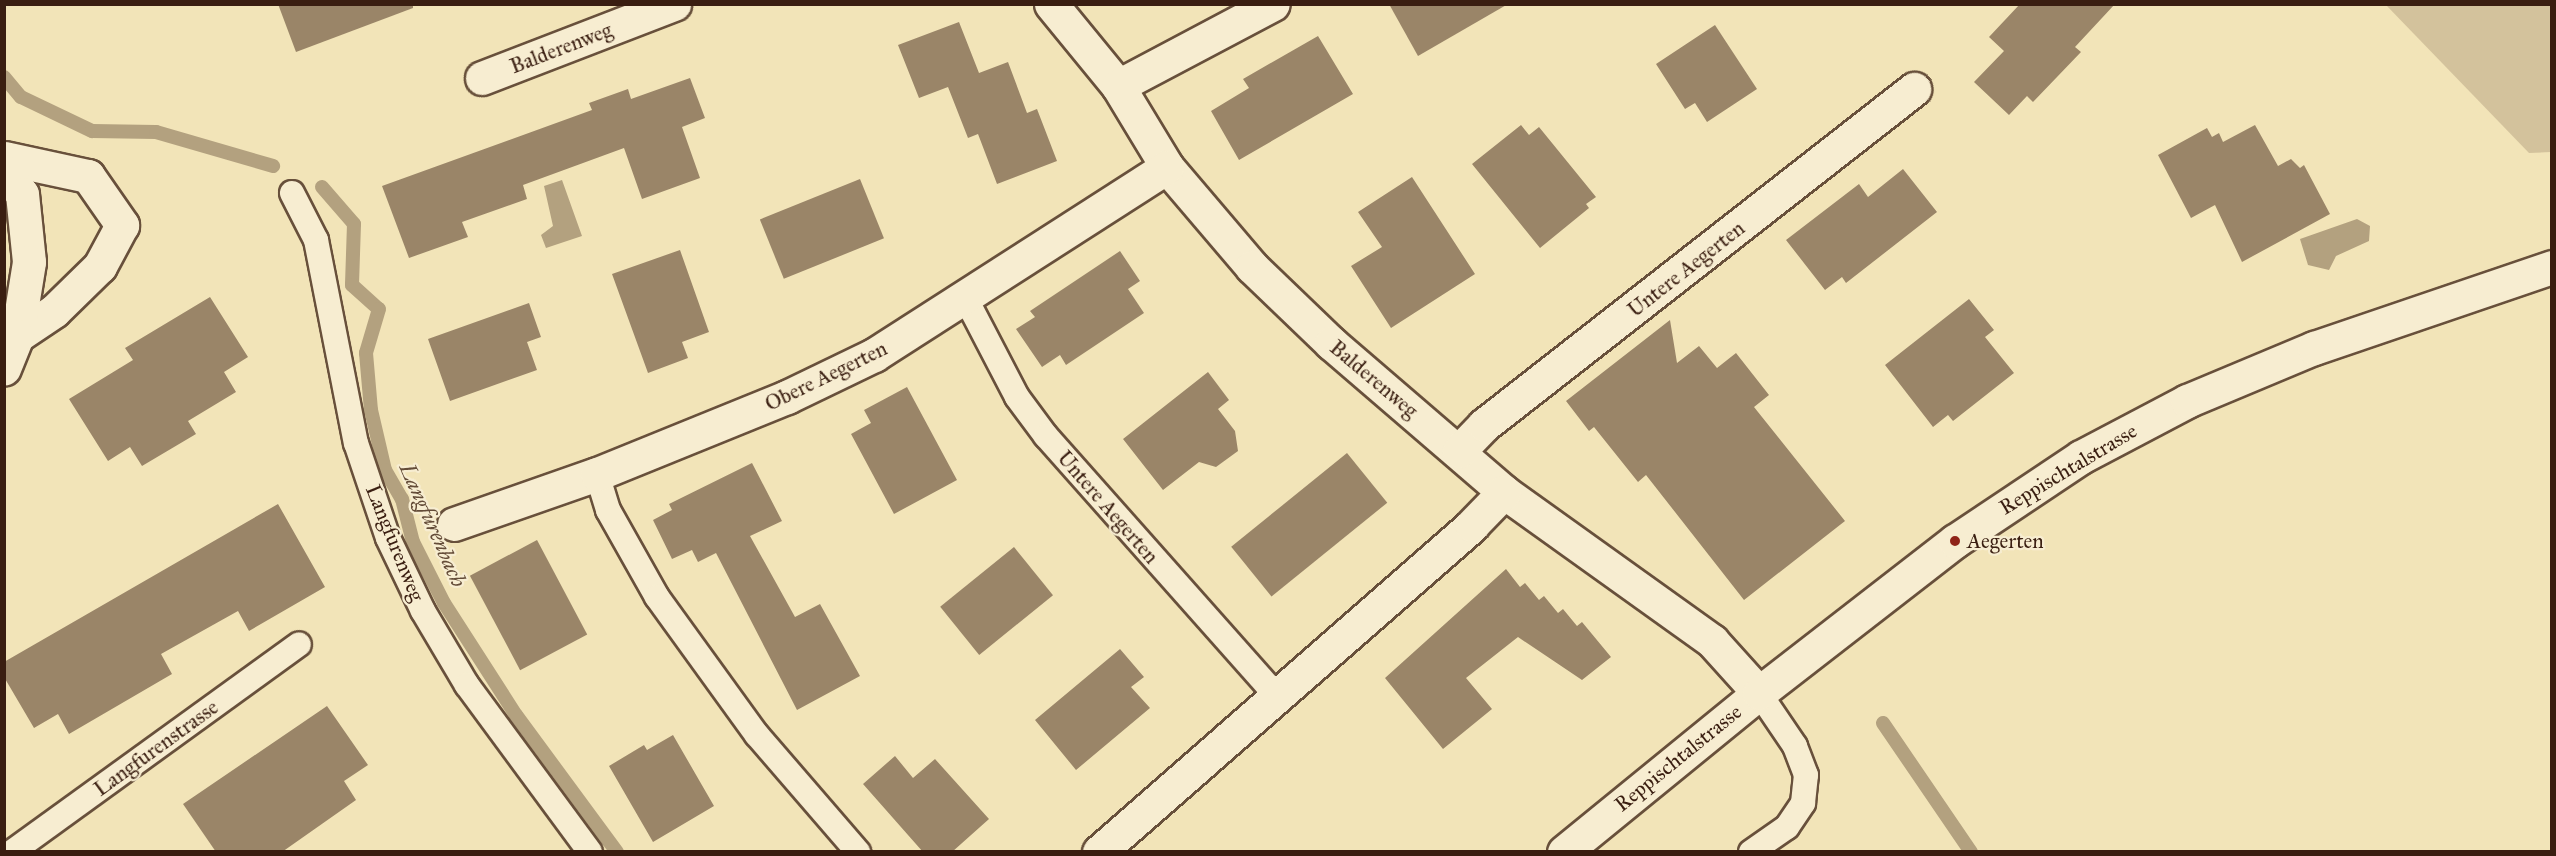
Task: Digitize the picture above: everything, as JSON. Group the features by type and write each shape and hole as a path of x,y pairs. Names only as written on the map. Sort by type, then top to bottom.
{"street":[{"name":"Balderenweg","path":"482,78 674,4"},
{"name":"Balderenweg","path":"1051,4 1118,86 1167,167 1203,213 1276,290 1331,343 1504,492 1712,641 1758,693"},
{"path":"1118,86 1273,4"},
{"name":"Untere Aegerten","path":"1459,451 1484,425 1914,88"},
{"path":"4,158 88,176 122,225 100,266 54,311 17,336"},
{"name":"Obere Aegerten","path":"454,524 597,474 788,397 874,355 966,299 1167,167"},
{"path":"4,171 22,194 30,262 17,336 4,369"},
{"name":"Reppischtalstrasse","path":"1564,852 1758,693 1955,541 2080,457 2187,401 2314,348 2552,267"},
{"path":"1099,852 1472,525 1504,492"}],"lane":[{"name":"Langfurenweg","path":"292,194 315,240 356,443 388,538 423,611 467,685 590,852"},
{"name":"Untere Aegerten","path":"966,299 1017,397 1046,436 1277,696"},
{"path":"597,474 608,510 657,597 784,769 858,852"},
{"name":"Langfurenstrasse","path":"12,852 300,644"},
{"path":"1751,852 1787,827 1803,803 1806,775 1795,746 1758,693"}],"shaded area":[{"path":"2386,5 2551,5 2551,152 2529,153"},
{"path":"562,180 582,236 546,248 541,235 553,226 544,186"},
{"path":"2357,219 2370,226 2369,241 2336,256 2329,270 2308,265 2300,239"}],"building":[{"path":"278,4 413,4 413,8 296,52"},
{"path":"1389,4 1508,4 1418,56"},
{"path":"2020,4 2115,4 2075,47 2081,52 2033,102 2027,96 2009,115 1974,82 2004,51 1989,37"},
{"path":"959,22 979,73 1008,62 1027,113 1037,109 1057,161 997,184 978,134 968,138 948,87 919,98 898,45"},
{"path":"1715,25 1757,89 1707,122 1695,103 1685,109 1656,64"},
{"path":"1318,36 1353,94 1239,160 1211,111 1249,88 1243,79"},
{"path":"690,78 705,118 682,127 700,178 642,199 624,148 523,185 527,199 462,222 468,237 409,258 382,186 592,110 589,103 628,89 631,99"},
{"path":"1521,125 1529,135 1539,127 1596,197 1586,204 1589,208 1540,248 1472,164"},
{"path":"2255,125 2278,166 2291,159 2300,168 2304,165 2330,214 2242,262 2215,205 2191,218 2158,155 2207,128 2212,137 2219,133 2223,142"},
{"path":"1903,169 1937,212 1846,283 1842,277 1825,290 1786,240 1859,184 1868,197"},
{"path":"1412,177 1475,274 1391,328 1351,266 1382,247 1358,212"},
{"path":"860,179 884,238 784,279 760,219"},
{"path":"680,250 709,332 682,342 688,358 648,373 612,274"},
{"path":"1120,251 1140,281 1128,289 1144,313 1066,365 1060,355 1042,367 1016,329 1035,317 1030,311"},
{"path":"210,297 248,357 224,372 236,392 188,421 196,434 142,466 130,447 108,461 69,399 133,360 125,348"},
{"path":"1969,299 1994,330 1985,337 2014,373 1953,421 1948,415 1933,427 1885,365"},
{"path":"529,303 541,337 527,342 537,370 450,401 428,339"},
{"path":"1670,320 1677,363 1699,346 1717,368 1736,353 1769,395 1754,407 1845,521 1744,600 1646,475 1638,482 1594,427 1589,431 1566,401"},
{"path":"1208,372 1229,400 1218,409 1235,431 1238,451 1216,467 1199,462 1163,490 1123,439"},
{"path":"907,387 957,480 894,514 851,434 871,423 864,410"},
{"path":"1347,453 1387,503 1271,597 1231,547"},
{"path":"752,463 782,521 750,536 795,617 820,604 860,676 797,710 716,553 698,562 692,550 672,559 653,520 672,510 669,504"},
{"path":"278,504 325,587 249,631 238,611 161,654 172,674 69,734 58,714 34,728 4,677 4,662"},
{"path":"537,540 587,634 520,670 470,576"},
{"path":"1014,547 1053,595 979,655 940,607"},
{"path":"1506,569 1520,587 1525,583 1539,600 1544,596 1558,613 1563,609 1577,626 1582,622 1611,657 1582,680 1518,637 1466,678 1492,709 1443,749 1385,678"},
{"path":"1120,649 1144,677 1131,687 1150,708 1076,770 1035,720"},
{"path":"327,706 368,765 344,781 356,800 282,852 216,852 183,804"},
{"path":"673,735 714,806 653,842 609,766 644,745 647,750"},
{"path":"895,756 913,778 935,759 989,819 952,852 923,852 863,784"}],"waterway":[{"name":"Langfurenbach","path":"4,77 21,97 92,131 156,132 273,166"},
{"name":"Langfurenbach","path":"322,187 354,224 352,285 379,309 366,353 371,410 385,470 402,499 413,542 444,603 516,715 617,852"},
{"path":"1883,723 1971,852"}],"place":[{"name":"Aegerten","path":"1955,541"}]}
